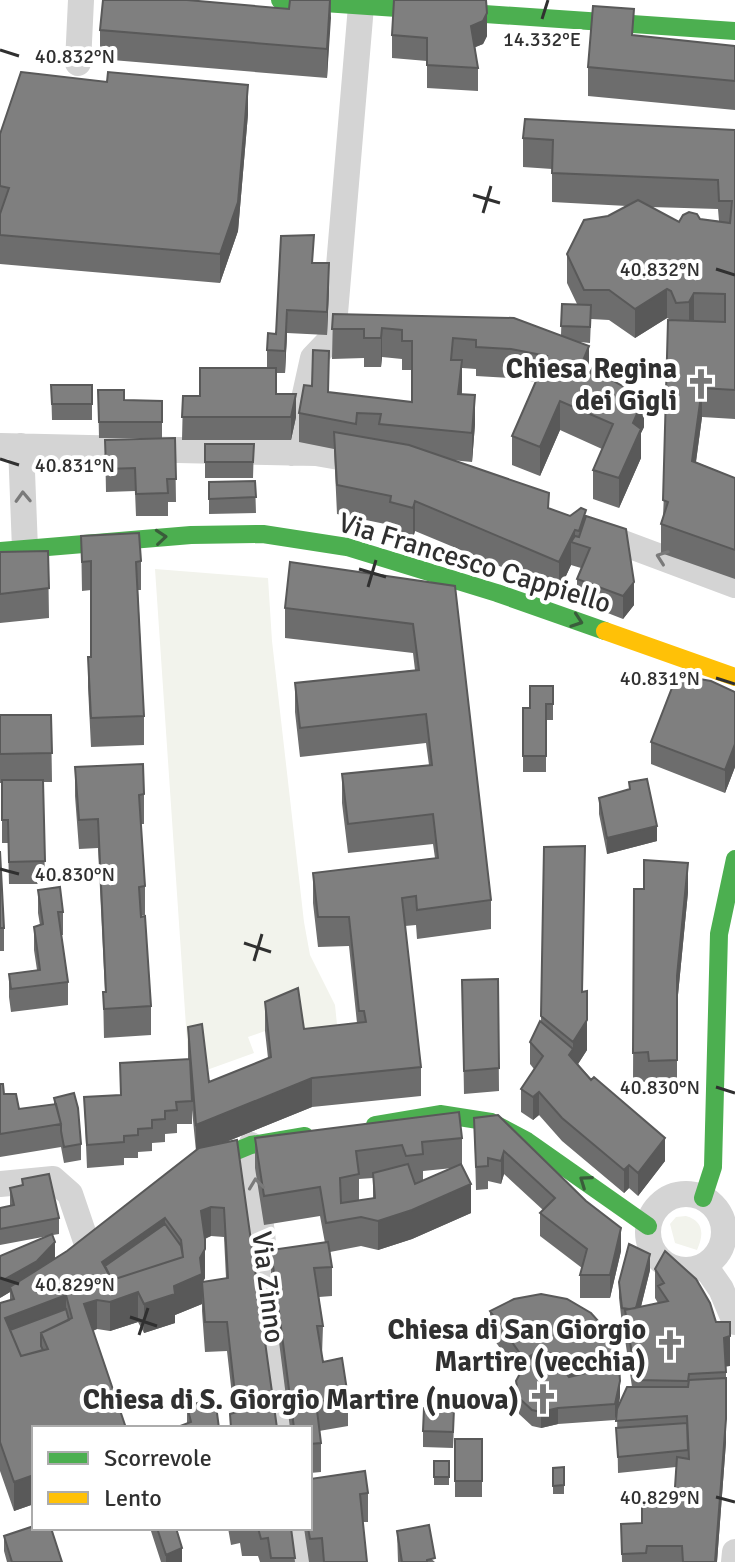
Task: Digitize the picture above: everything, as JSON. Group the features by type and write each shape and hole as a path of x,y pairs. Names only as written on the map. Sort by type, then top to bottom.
{"street":[{"path":"78,63 81,0"},
{"path":"280,0 735,31"},
{"path":"292,453 313,358 333,337 361,6"},
{"path":"12,550 11,446 316,453 397,467"},
{"path":"573,524 735,585"},
{"name":"Via Francesco Cappiello","path":"12,550 191,535 263,534 347,547 497,593 735,677"},
{"path":"703,1198 713,1167 727,934 735,859"},
{"path":"361,1127 440,1114 491,1122 527,1141 648,1226"},
{"path":"178,1178 251,1145 330,1132"},
{"name":"Via Zinno","path":"251,1145 286,1426"},
{"path":"0,1184 53,1179 70,1194 87,1243"},
{"path":"689,1194 703,1198 716,1208 724,1223 724,1240 718,1255 705,1266 684,1270 664,1264 651,1248 648,1226 653,1213 662,1202 675,1195 689,1194"},
{"path":"705,1266 721,1289 735,1322"},
{"path":"298,1530 303,1562"},
{"path":"734,1562 735,1552"}],"shaded area":[{"path":"155,569 268,578 272,641 304,922 310,955 335,1005 340,1054 265,1031 248,1037 254,1053 204,1071 202,1053 188,1056"},
{"path":"686,1216 696,1221 701,1229 697,1250 675,1243 670,1224 676,1217"}],"building":[{"path":"103,0 187,0 289,9 290,0 330,0 327,49 100,30"},
{"path":"394,0 486,0 487,13 483,21 471,26 478,68 427,65 427,38 392,35"},
{"path":"593,6 634,9 632,35 735,46 735,81 588,67"},
{"path":"21,72 107,82 108,72 248,85 238,202 220,254 0,235 0,214 9,188 0,186 0,134"},
{"name":"Chiesa Regina dei Gigli","path":"525,119 735,130 735,390 702,388 692,461 735,478 735,550 661,524 668,502 663,500 668,320 725,322 725,294 694,293 689,302 676,303 667,289 635,309 609,290 584,290 567,254 584,220 608,216 638,200 679,222 689,212 697,214 700,219 730,223 732,201 719,201 718,180 552,173 553,140 523,138"},
{"path":"314,235 312,263 329,263 327,312 287,310 285,351 267,350 268,333 276,334 281,236"},
{"path":"562,304 591,305 590,327 561,326"},
{"path":"333,314 514,318 589,346 580,368 590,373 593,367 612,373 610,379 644,398 633,423 641,429 619,478 593,470 613,424 560,401 540,447 512,436 547,356 511,349 476,347 476,340 453,338 451,360 462,360 458,394 475,395 472,433 379,424 381,414 357,413 356,424 299,413 304,385 312,386 313,350 329,351 328,392 412,402 412,341 402,341 402,330 382,328 381,338 364,338 364,329 332,329"},
{"path":"200,368 276,368 276,394 296,394 291,417 182,417 183,396 200,396"},
{"path":"51,385 92,385 92,404 52,404"},
{"path":"98,390 124,390 124,400 162,401 162,422 99,422"},
{"path":"334,432 409,445 549,493 548,508 570,516 581,508 586,510 579,531 575,530 559,562 415,501 413,508 390,502 391,496 337,485"},
{"path":"175,438 176,479 167,479 168,493 136,494 135,468 106,469 105,440"},
{"path":"205,444 254,444 253,462 205,462"},
{"path":"255,481 256,497 209,499 209,482"},
{"path":"586,516 626,529 634,582 623,596 577,579 590,548 571,542 575,536 579,537"},
{"path":"139,533 141,561 136,562 144,716 91,718 88,657 91,657 91,561 82,562 81,536"},
{"path":"48,551 49,588 0,594 0,552"},
{"path":"290,562 455,586 491,900 417,910 416,896 402,898 421,1067 312,1078 196,1125 188,1027 202,1024 209,1082 271,1057 265,1002 298,988 304,1029 366,1022 364,1011 359,1011 349,917 318,917 313,873 438,858 433,814 348,824 342,774 432,765 426,714 300,728 295,683 419,670 413,624 285,608"},
{"path":"677,675 711,681 735,692 735,744 725,770 651,742"},
{"path":"530,686 553,686 553,704 546,704 546,756 523,756 523,708 530,708"},
{"path":"0,715 51,715 52,753 0,754"},
{"path":"143,764 144,794 139,795 145,886 139,887 141,917 145,916 151,1006 104,1009 103,992 106,992 98,819 79,820 75,767"},
{"path":"647,779 657,826 607,838 599,798 630,789 629,782"},
{"path":"2,780 43,780 45,861 9,862 8,820 2,820"},
{"path":"585,846 582,992 587,991 587,1020 573,1042 541,1016 544,847"},
{"path":"0,851 4,928 0,928"},
{"path":"644,860 688,863 677,976 677,1060 649,1061 648,1052 633,1053 634,889 644,889"},
{"path":"60,887 63,912 58,912 68,982 11,989 9,974 40,970 34,927 43,924 38,890"},
{"path":"498,979 499,1068 464,1071 462,980"},
{"path":"540,1021 573,1049 569,1055 591,1080 594,1077 665,1138 638,1173 629,1165 624,1170 562,1118 539,1092 533,1097 521,1089 543,1056 530,1042"},
{"path":"190,1059 192,1101 176,1102 177,1110 165,1111 165,1119 152,1120 152,1128 138,1129 138,1135 124,1136 124,1142 87,1145 84,1097 121,1095 120,1063"},
{"path":"0,1084 3,1084 4,1094 16,1094 19,1109 56,1104 61,1124 0,1134"},
{"path":"74,1093 81,1144 64,1147 54,1098"},
{"path":"459,1112 462,1138 422,1142 423,1154 406,1156 402,1145 356,1151 359,1174 340,1178 341,1203 375,1198 373,1173 408,1164 415,1184 461,1164 471,1184 412,1210 378,1221 361,1217 326,1223 320,1187 264,1196 255,1138"},
{"path":"498,1115 586,1201 621,1228 610,1275 580,1275 587,1249 540,1213 555,1198 504,1151 501,1161 488,1158 488,1166 476,1167 474,1118"},
{"path":"237,1140 277,1426 231,1426 230,1414 237,1412 227,1322 205,1322 202,1282 228,1278 224,1208 211,1207 201,1211 205,1239 205,1249 200,1258 202,1274 174,1286 175,1294 144,1304 138,1292 110,1302 97,1300 84,1304 125,1426 32,1426 32,1476 14,1482 0,1442 0,1303 14,1299 10,1287 67,1251 199,1148","holes":["165,1218 181,1240 183,1257 112,1280 102,1262","66,1295 72,1318 41,1333 48,1349 21,1356 5,1318"]},
{"path":"49,1174 59,1218 0,1229 0,1208 14,1205 10,1188 23,1185 22,1179"},
{"path":"165,1224 181,1246 183,1257 112,1280 105,1266"},
{"path":"52,1234 55,1242 37,1261 0,1282 0,1256"},
{"path":"328,1242 332,1267 314,1268 323,1326 317,1326 323,1362 342,1358 348,1397 316,1402 321,1443 312,1444 312,1426 294,1426 271,1250"},
{"path":"629,1244 650,1254 636,1308 629,1309 622,1308 619,1282"},
{"name":"Chiesa di San Giorgio Martire (vecchia)","path":"665,1251 696,1279 710,1303 716,1322 730,1322 730,1336 724,1338 726,1372 689,1374 688,1381 636,1380 625,1310 668,1301 658,1286 664,1283 655,1269"},
{"path":"541,1294 567,1299 591,1313 609,1333 619,1358 569,1370 558,1355 540,1351 524,1359 490,1311 514,1299"},
{"path":"66,1309 69,1320 41,1333 43,1350 21,1356 10,1330"},
{"path":"540,1358 558,1362 569,1377 619,1365 620,1381 615,1404 541,1412 532,1410 519,1398 516,1381 524,1366"},
{"path":"726,1378 726,1419 715,1562 683,1562 682,1546 647,1546 646,1553 622,1554 621,1524 642,1523 642,1502 674,1502 677,1457 689,1459 687,1416 616,1421 617,1409 627,1387 688,1387 689,1380"},
{"path":"215,1398 219,1426 180,1426 191,1422 187,1406"},
{"path":"424,1408 454,1409 453,1432 423,1431"},
{"path":"687,1423 688,1450 618,1457 616,1428"},
{"path":"455,1439 482,1439 482,1481 455,1481"},
{"path":"434,1461 449,1461 449,1477 434,1477"},
{"path":"564,1467 564,1485 553,1486 553,1468"},
{"path":"365,1471 368,1493 360,1494 367,1562 324,1562 322,1538 310,1539 308,1530 312,1530 312,1479"},
{"path":"429,1525 435,1558 427,1562 402,1562 397,1531"},
{"path":"32,1527 32,1530 52,1530 62,1562 12,1562 4,1536"},
{"path":"158,1530 177,1530 182,1548 166,1555"},
{"path":"259,1530 291,1530 295,1558 271,1558 268,1538 261,1539"}],"traffic: fast":[{"path":"280,0 735,31"},
{"path":"0,551 191,535 263,534 347,547 497,593 605,631"},
{"path":"703,1198 713,1167 719,934 735,859"},
{"path":"375,1125 440,1114 491,1122 527,1141 648,1226"},
{"path":"193,1169 251,1145 305,1136"}],"traffic: slow":[{"path":"605,631 735,677"}],"place":[{"name":"Chiesa Regina dei Gigli","path":"701,384"},
{"name":"Chiesa di San Giorgio Martire (vecchia)","path":"670,1345"},
{"name":"Chiesa di S. Giorgio Martire (nuova)","path":"543,1399"}]}
